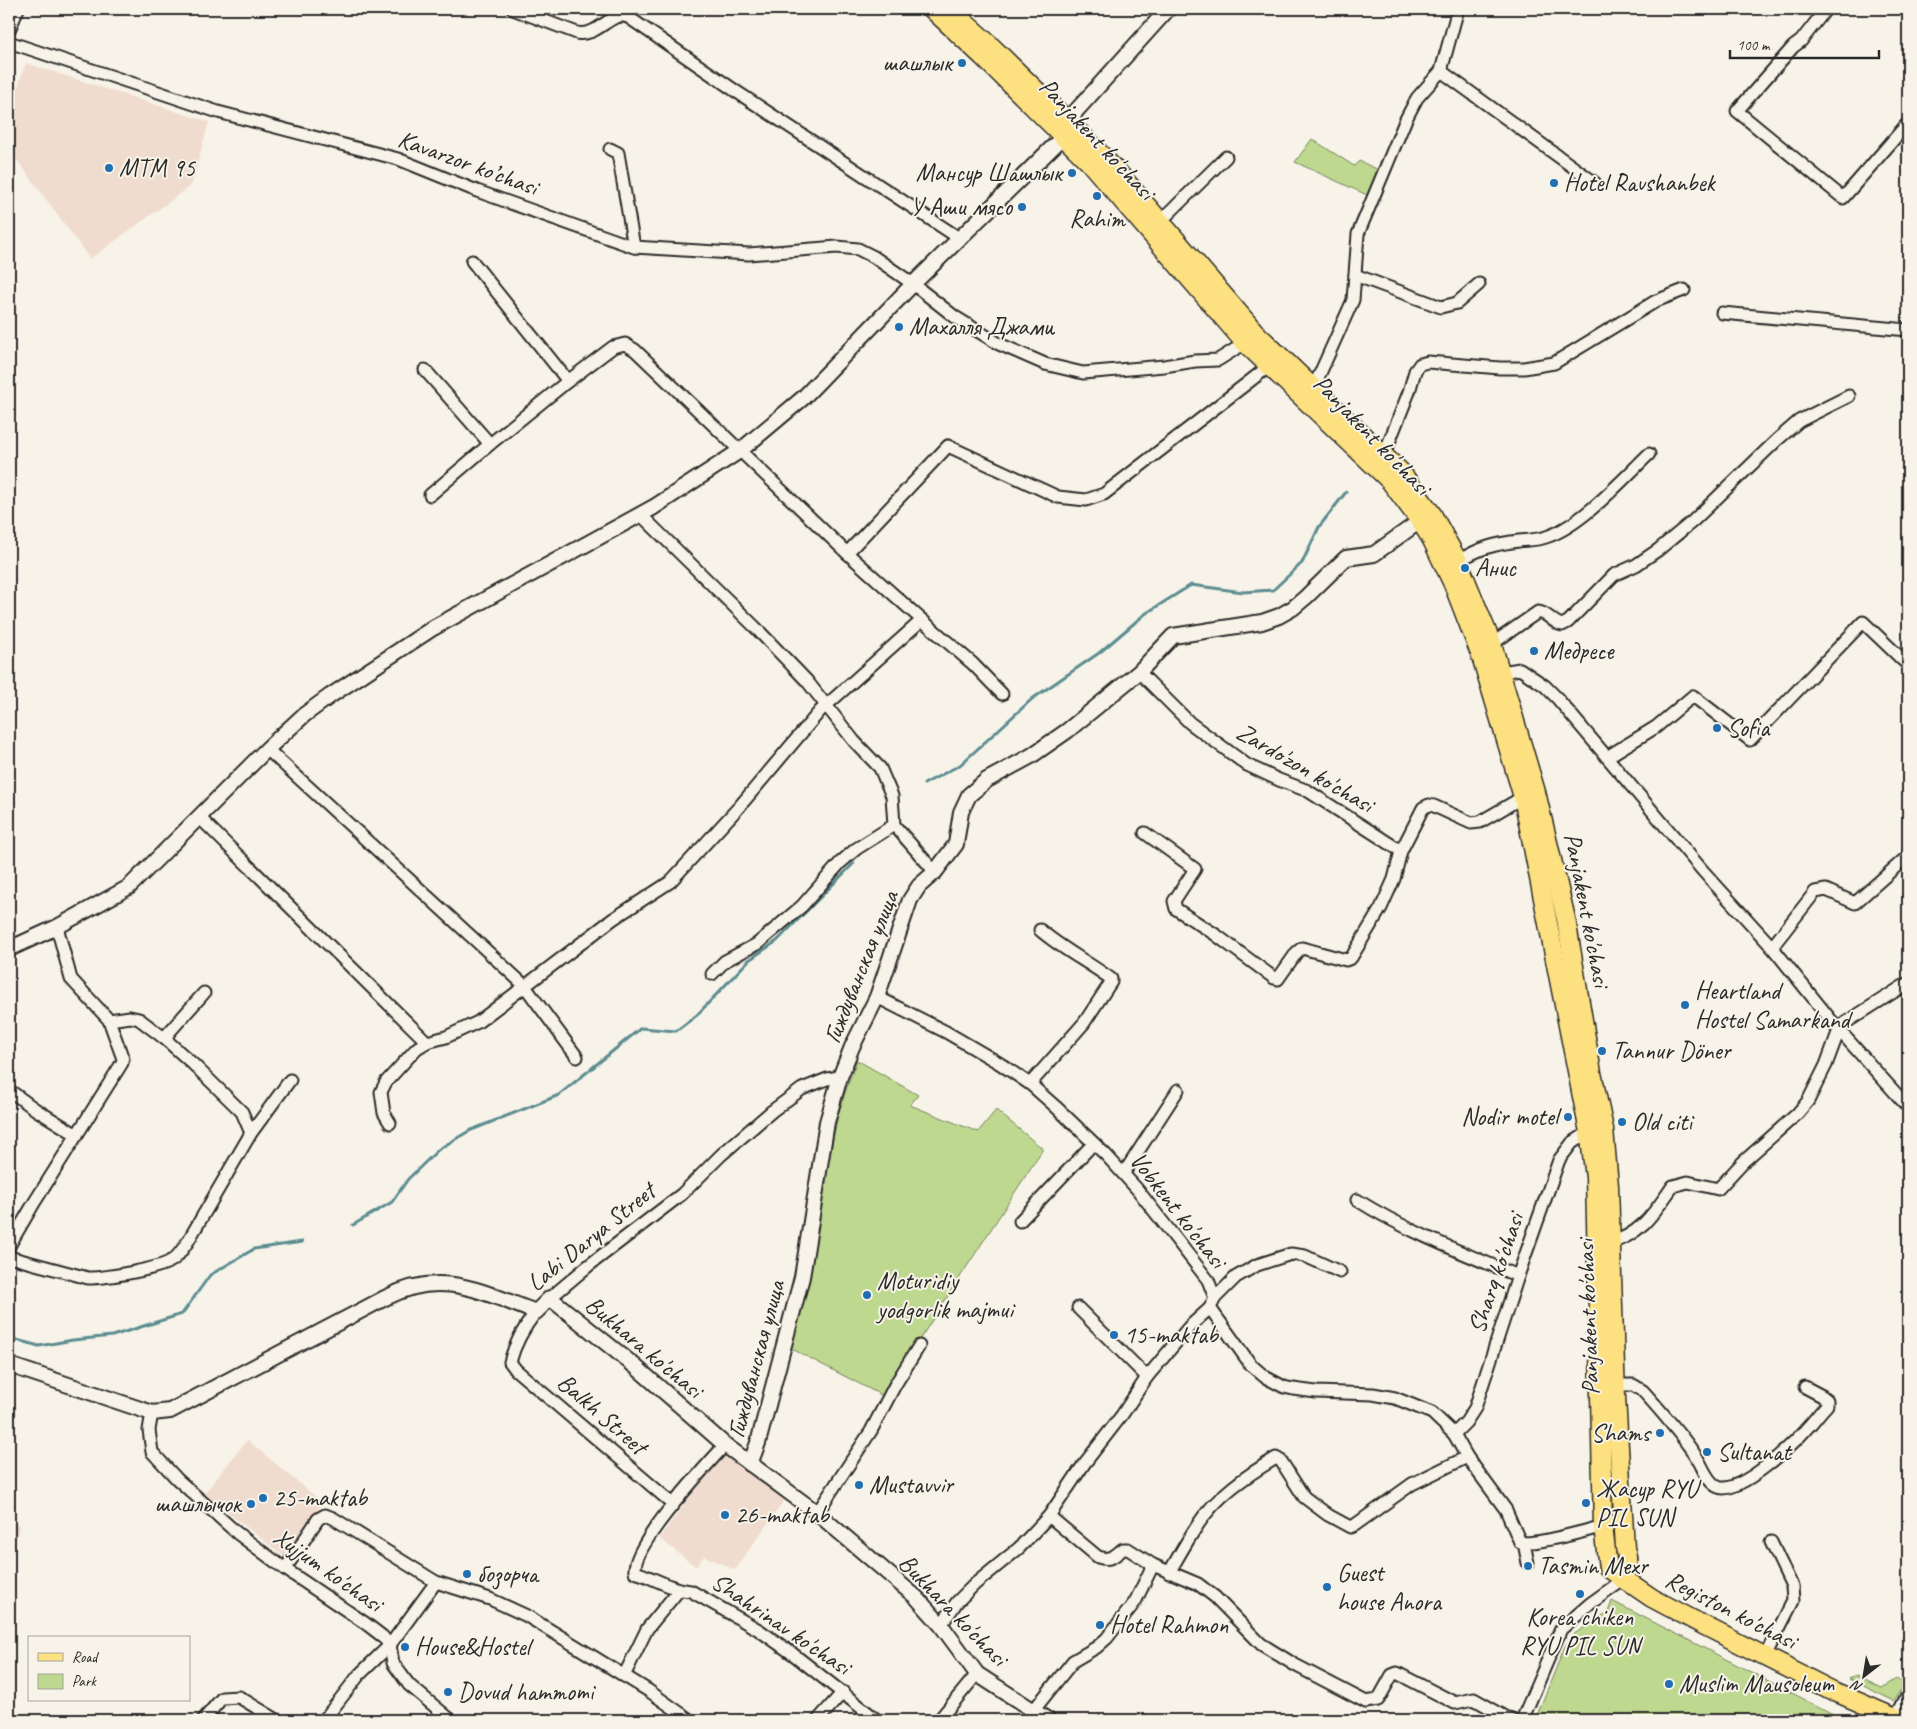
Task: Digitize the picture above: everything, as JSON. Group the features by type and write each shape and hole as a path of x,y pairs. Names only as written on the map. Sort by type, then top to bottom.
{"main road":[{"name":"Panjakent ko'chasi","path":"932,9 1067,130 1124,179 1256,333 1401,472 1417,492 1446,537 1458,561 1492,644 1536,792 1566,919 1592,1073 1604,1129 1609,1186 1616,1385 1625,1548 1629,1560 1623,1580 1608,1568 1603,1526 1595,1177 1589,1132 1523,797 1482,656 1443,560 1420,521 1390,482 1245,342 1114,189 1067,130 988,43 950,9"},
{"name":"Registon ko'chasi","path":"1623,1580 1652,1598 1765,1656 1899,1720"},
{"path":"1899,1720 1908,1699"}],"street":[{"path":"9,30 18,9"},
{"path":"513,9 577,33 585,34 593,32 615,17 621,15 628,18 744,98 959,238"},
{"path":"9,949 57,927 129,887 268,749 304,715 330,696 433,628 640,514 741,450 804,398 913,284 1067,130 1076,111 1168,9"},
{"path":"1313,389 1353,300 1358,234 1406,119 1417,98 1441,71 1458,9"},
{"path":"1826,9 1801,41 1793,47 1737,112 1843,198 1908,123"},
{"name":"Kavarzor ko’chasi","path":"9,42 218,112 398,159 486,195 634,247 749,254 837,247 858,249 874,257 913,284 955,317 999,344 1045,364 1083,373 1218,360 1245,342"},
{"path":"1441,71 1595,183"},
{"path":"610,150 618,153 634,247"},
{"path":"1160,222 1226,157"},
{"path":"472,262 568,381"},
{"path":"1355,275 1441,308 1457,303 1479,284"},
{"path":"1384,455 1406,398 1414,371 1420,364 1428,362 1524,368 1554,363 1656,301 1684,290"},
{"path":"1722,314 1908,330"},
{"path":"430,495 568,381 613,348 624,344 635,350 847,553 974,664 1002,694"},
{"path":"847,553 948,446 1058,498 1086,500 1104,494 1268,366"},
{"path":"425,370 490,444"},
{"path":"1492,644 1538,612 1544,613 1558,624 1562,625 1568,622 1614,575 1636,565 1658,550 1693,521 1799,421 1848,396"},
{"path":"1458,561 1479,549 1503,543 1545,538 1564,528 1591,508 1650,454"},
{"path":"640,514 807,681 854,741 880,768 892,796 894,825 935,872"},
{"name":"Гиждуванская улица","path":"750,1464 758,1443 802,1277 827,1122 840,1077 877,997 910,900 919,886 935,872 956,844 961,812 969,795 987,780 1031,756 1067,731 1139,672 1173,636 1262,622 1279,616 1293,608 1306,597 1346,558 1374,554 1420,521"},
{"path":"390,1123 384,1113 381,1092 386,1082 417,1048 427,1042 446,1037 478,1022 524,985 613,919 670,882 739,807 820,711 922,620"},
{"path":"1607,757 1656,727 1693,696 1750,740 1862,622 1908,665"},
{"path":"1501,672 1520,669 1545,686 1573,716 1730,903 1772,947 1839,1030 1908,1107"},
{"name":"Zardo'zon ko'chasi","path":"1139,672 1190,723 1248,765 1308,791 1400,851"},
{"path":"268,749 524,985 577,1057"},
{"path":"1145,833 1195,869 1174,901 1174,906 1278,979 1297,952 1302,948 1346,960 1351,958 1381,908 1394,879 1400,851 1423,808 1428,805 1434,806 1471,823 1480,822 1523,797"},
{"path":"200,818 427,1042"},
{"path":"712,974 726,961 757,944 785,922 802,906 840,862 856,849 894,825"},
{"path":"1772,947 1815,892 1826,890 1855,903 1908,856"},
{"path":"9,1246 39,1194 122,1064 122,1054 109,1020 71,979 57,927"},
{"path":"1030,1084 1084,1023 1106,993 1111,979 1084,959 1055,943 1040,930"},
{"path":"1610,1243 1624,1239 1645,1224 1673,1186 1688,1182 1718,1189 1743,1162 1808,1101 1826,1065 1839,1030 1845,1023 1908,983"},
{"path":"164,1038 204,993"},
{"name":"Vobkent ko'chasi","path":"877,997 954,1036 1030,1084 1124,1173 1208,1280 1212,1303 1251,1364 1265,1377 1293,1390 1373,1394 1395,1398 1432,1413 1454,1434 1467,1457 1506,1510 1520,1542 1524,1543"},
{"path":"109,1020 130,1017 138,1019 164,1038 242,1112 251,1133"},
{"name":"Labi Darya Street","path":"152,1412 170,1411 385,1298 413,1286 441,1283 460,1285 536,1312 588,1266 682,1194 721,1155 772,1111 802,1089 826,1079 840,1077"},
{"path":"9,1257 88,1278 98,1278 159,1266 174,1259 187,1242 251,1133 290,1080"},
{"path":"9,1090 30,1106 77,1135"},
{"path":"1124,1173 1178,1090"},
{"name":"Sharq ko'chasi","path":"1454,1434 1466,1422 1475,1408 1518,1276 1559,1160 1572,1143 1589,1132"},
{"path":"1020,1221 1093,1144"},
{"path":"1357,1200 1378,1213 1432,1240 1518,1276"},
{"path":"941,1625 957,1602 975,1584 1019,1548 1049,1516 1147,1377 1189,1327 1236,1276 1291,1254 1305,1256 1340,1272"},
{"name":"Bukhara ko'chasi","path":"550,1298 636,1367 725,1444 817,1513 917,1598 941,1625 977,1674 1048,1720"},
{"path":"1078,1308 1147,1377"},
{"name":"Balkh Street","path":"536,1312 524,1326 510,1362 516,1370 673,1504"},
{"path":"817,1513 870,1431 895,1384 919,1346"},
{"path":"9,1365 152,1412"},
{"path":"1616,1385 1633,1384 1643,1391 1696,1457 1709,1479 1716,1487 1724,1489 1749,1479 1779,1456 1807,1429 1826,1405 1827,1400 1805,1387"},
{"name":"Xujjum ko'chasi","path":"152,1412 149,1430 152,1452 177,1479 237,1533 284,1569 365,1623 390,1644 393,1663 409,1685 448,1719"},
{"name":"Shahrinav ko'chasi","path":"725,1444 673,1504 634,1563 635,1572 652,1577 679,1590 691,1591 759,1630 843,1692 877,1720"},
{"path":"1170,1573 1197,1525 1214,1504 1239,1482 1276,1458 1304,1497 1328,1515 1350,1527 1356,1525 1412,1484 1467,1457"},
{"path":"284,1569 318,1519 325,1516 333,1518 436,1582 490,1599 521,1613 649,1691 690,1720"},
{"path":"1049,1516 1098,1557 1105,1560 1112,1559 1123,1549 1128,1549 1153,1565 1198,1584 1215,1597 1261,1644 1295,1665 1366,1702 1378,1700 1392,1675 1397,1673 1455,1703 1474,1699 1511,1720"},
{"path":"1528,1564 1524,1543 1603,1526"},
{"path":"1765,1656 1793,1601 1792,1586 1771,1542"},
{"path":"1033,1711 1073,1661 1097,1647 1107,1638 1135,1602 1153,1565"},
{"path":"1522,1720 1561,1629 1591,1603 1623,1580"},
{"path":"324,1720 359,1675 390,1644 436,1582"},
{"path":"624,1676 647,1629 679,1590"},
{"path":"939,1720 977,1674"},
{"path":"818,1720 843,1692"},
{"path":"203,1720 222,1698 238,1697 277,1720"}],"shaded area":[{"name":"МТМ 95","path":"26,63 209,122 191,186 90,259 9,149 9,113"},
{"name":"25-maktab","path":"247,1440 322,1502 310,1529 286,1558 204,1494"},
{"name":"26-maktab","path":"728,1446 790,1492 735,1570 704,1556 696,1567 659,1538"},
{"path":"9,1522 20,1525 9,1567"}],"green space":[{"path":"1312,139 1354,166 1359,161 1379,170 1367,195 1295,162"},
{"path":"857,1060 918,1095 910,1105 978,1132 996,1110 1043,1149 883,1396 790,1348 838,1115"},
{"path":"1612,1601 1833,1714 1838,1720 1535,1720 1565,1646 1574,1634 1608,1612"},
{"path":"1856,1676 1882,1688 1896,1679 1904,1684 1894,1701 1849,1679"}],"waterway":[{"path":"924,784 960,765 1032,699 1099,653 1145,614 1191,585 1243,592 1273,590 1302,563 1319,527 1346,492"},
{"path":"353,1225 392,1202 408,1179 439,1149 469,1131 559,1095 641,1028 676,1031 697,1015 749,960 777,941 854,863"},
{"path":"9,1338 39,1346 112,1336 182,1314 210,1275 254,1249 302,1242"}],"place":[{"name":"шашлык","path":"962,63"},
{"name":"МТМ 95","path":"109,168"},
{"name":"Мансур Шашлык","path":"1072,173"},
{"name":"Hotel Ravshanbek","path":"1554,183"},
{"name":"Rahim","path":"1097,196"},
{"name":"У Аши мясо","path":"1022,207"},
{"name":"Махалля Джами","path":"899,327"},
{"name":"Анис","path":"1465,568"},
{"name":"Медресе","path":"1534,651"},
{"name":"Sofia","path":"1717,728"},
{"name":"Heartland Hostel Samarkand","path":"1685,1005"},
{"name":"Tannur Döner","path":"1602,1051"},
{"name":"Nodir motel","path":"1568,1117"},
{"name":"Old citi","path":"1622,1122"},
{"name":"Moturidiy yodgorlik majmui","path":"867,1295"},
{"name":"15-maktab","path":"1114,1335"},
{"name":"Shams","path":"1660,1433"},
{"name":"Sultanat","path":"1707,1452"},
{"name":"Mustavvir","path":"859,1485"},
{"name":"25-maktab","path":"263,1498"},
{"name":"Жасур RYU PIL SUN","path":"1586,1503"},
{"name":"шашлычок","path":"251,1504"},
{"name":"26-maktab","path":"725,1515"},
{"name":"Tasmin Mexr","path":"1528,1566"},
{"name":"бозорча","path":"467,1574"},
{"name":"Guest house Anora","path":"1327,1587"},
{"name":"Korea chiken RYU PIL SUN","path":"1580,1594"},
{"name":"Hotel Rahmon","path":"1100,1625"},
{"name":"House&Hostel","path":"405,1647"},
{"name":"Muslim Mausoleum","path":"1669,1684"},
{"name":"Dovud hammomi","path":"448,1692"}]}
